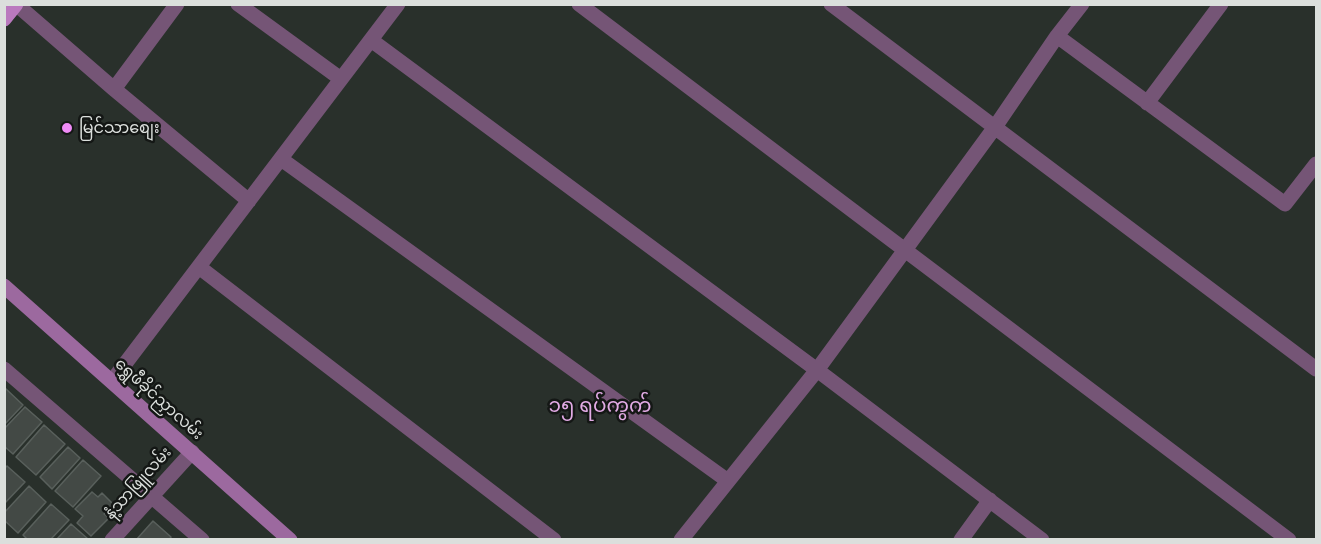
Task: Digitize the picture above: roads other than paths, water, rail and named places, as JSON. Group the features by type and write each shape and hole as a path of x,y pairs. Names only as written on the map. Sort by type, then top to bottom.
{"main road":[{"path":"4,19 16,4"}],"street":[{"path":"16,4 249,201"},
{"path":"114,89 177,4"},
{"path":"238,4 341,79"},
{"path":"112,381 398,4"},
{"path":"579,4 1289,540"},
{"path":"831,4 1317,369"},
{"path":"681,540 817,370 1082,4"},
{"path":"1147,103 1221,4"},
{"path":"1057,36 1285,204 1317,164"},
{"path":"371,40 817,370 1042,540"},
{"path":"281,159 728,482"},
{"path":"199,267 554,540"},
{"name":"ရွှေဖီခိုင်ညှာလမ်း","path":"4,286 290,540"},
{"path":"4,369 202,540"},
{"name":"နံ့သာဖြူလမ်း","path":"112,540 192,452"},
{"path":"961,540 990,500"}],"place":[{"name":"မြင်သာစျေး","path":"67,128"}],"district":[{"name":"၁၅ ရပ်ကွက်","path":"600,406"}]}
